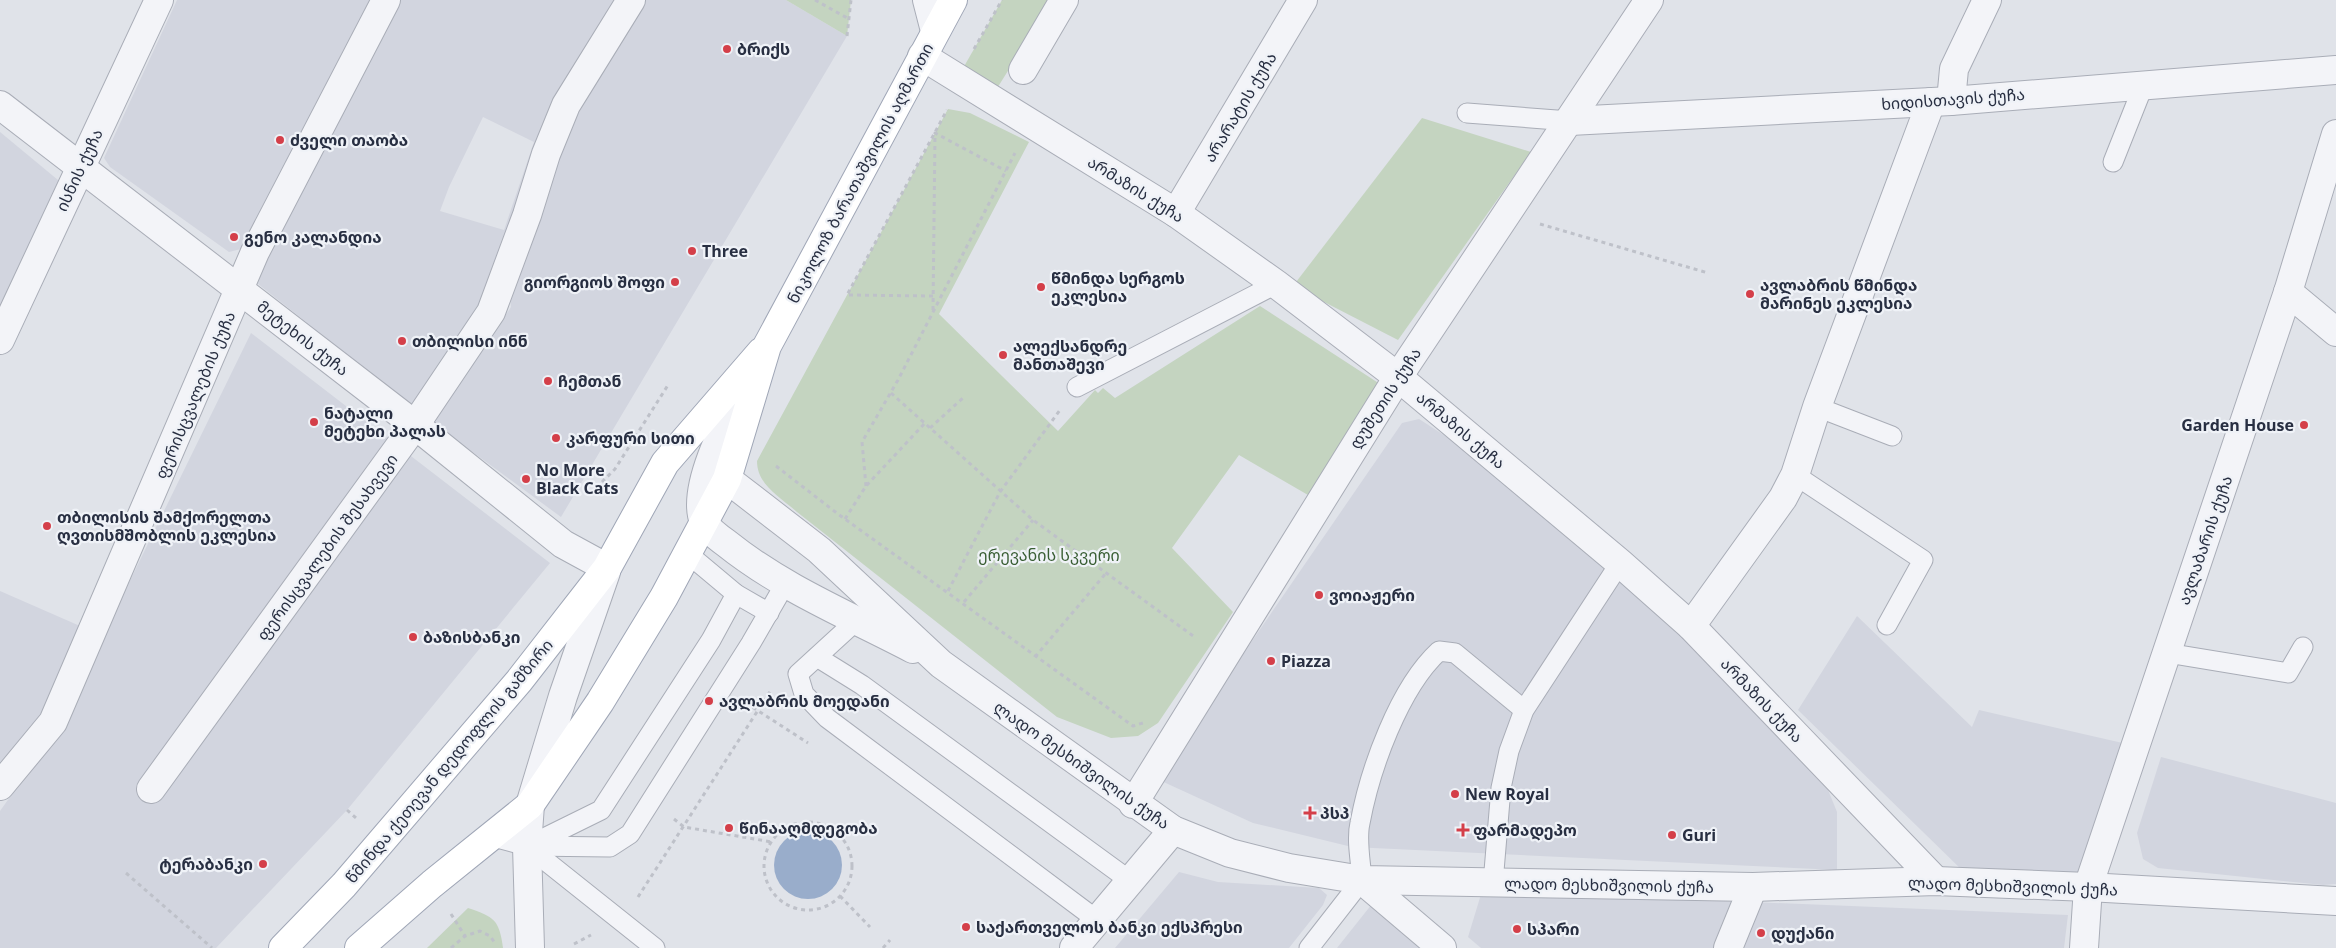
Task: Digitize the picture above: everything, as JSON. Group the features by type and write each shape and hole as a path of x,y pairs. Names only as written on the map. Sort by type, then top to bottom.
{"main road":[{"name":"ნიკოლოზ ბარათაშვილის აღმართი","path":"530,805 600,702 664,597 727,479 767,346 953,0"},
{"name":"ნიკოლოზ ბარათაშვილის აღმართი","path":"607,568 665,463 767,346"},
{"name":"წმინდა ქეთევან დედოფლის გამზირი","path":"283,948 344,885 418,801 519,681 607,568"},
{"path":"360,948 490,836 530,805"}],"street":[{"name":"ისნის ქუჩა","path":"0,340 159,0"},
{"name":"ფერისცვალების ქუჩა","path":"0,786 53,722 255,252 386,0"},
{"name":"ფერისცვალების შესახვევი","path":"151,789 416,425 491,312 527,215 546,154 566,105 631,0"},
{"path":"927,0 935,31"},
{"path":"1023,70 1064,0"},
{"name":"არარატის ქუჩა","path":"1176,213 1303,0"},
{"name":"დუშეთის ქუჩა","path":"1133,804 1398,377 1649,0"},
{"path":"1692,626 1782,498 1795,475 1817,407 1954,69 1987,0"},
{"name":"არმაზის ქუჩა","path":"922,56 1176,213 1276,284 1398,377 1620,563 1692,626 1936,881"},
{"name":"ხიდისთავის ქუჩა","path":"1570,121 1941,102 2144,84 2336,70"},
{"name":"მეტეხის ქუჩა","path":"0,105 416,425 563,544 607,568"},
{"name":"ავლაბარის ქუჩა","path":"2084,948 2088,887 2288,292 2336,134"},
{"path":"2288,292 2336,332"},
{"path":"704,522 702,499 705,472 730,416 767,346"},
{"name":"ლადო მესხიშვილის ქუჩა","path":"727,479 834,562 941,664 1133,804 1173,830 1230,853 1288,868 1362,880 1753,887 1936,881 2088,887 2336,901"},
{"name":"ლადო მესხიშვილის ქუჩა","path":"704,522 716,536 785,584 941,664"},
{"path":"530,948 527,846 530,805 563,696 607,568"},
{"path":"1074,948 1129,880 1173,830"},
{"path":"1362,880 1442,948"},
{"path":"1728,948 1753,887"}],"lane":[{"path":"2113,162 2144,84"},
{"path":"1467,113 1570,121"},
{"path":"1077,387 1276,284"},
{"path":"1817,407 1892,436"},
{"path":"1795,475 1923,560 1887,625"},
{"path":"687,553 736,594 769,613"},
{"path":"1492,883 1501,788 1510,751 1524,710 1620,563"},
{"path":"490,836 527,846 610,847 630,834 769,613 785,584"},
{"path":"527,846 602,810 711,640 736,594"},
{"path":"857,620 798,674 804,694 827,718 1097,920"},
{"path":"2167,653 2288,673 2303,647"},
{"path":"1309,948 1362,880 1359,824 1385,732 1425,664 1439,651 1455,653 1524,710"},
{"path":"818,657 862,685 1129,880"},
{"path":"527,846 655,948"}],"path":[{"path":"815,0 849,19"},
{"path":"847,36 851,0"},
{"path":"934,296 848,295 948,109 958,78 1002,0"},
{"path":"866,486 862,442 891,393 1030,123"},
{"path":"935,133 1006,171"},
{"path":"933,313 935,133"},
{"path":"1508,214 1708,273"},
{"path":"602,482 614,469 668,385"},
{"path":"948,591 1000,492 1077,387"},
{"path":"891,393 1000,492 1034,520 1222,658"},
{"path":"930,428 964,397"},
{"path":"845,519 866,486 925,423"},
{"path":"776,466 845,519 964,602 1035,657 1133,726"},
{"path":"964,602 1034,520"},
{"path":"1035,657 1107,572"},
{"path":"574,944 618,920 635,901 772,689 798,674"},
{"path":"746,703 809,744"},
{"path":"673,819 684,827 772,842"},
{"path":"799,822 823,823 842,836 853,857 851,880 840,896 817,910 794,909 774,896 764,875 765,852 772,842 778,832 799,822"},
{"path":"126,873 212,948"},
{"path":"840,896 870,926"},
{"path":"451,948 465,936 480,931 490,936 496,944"},
{"path":"882,948 890,940"}],"shaded area":[{"path":"177,0 376,0 366,27 241,249 229,252 110,167 104,158"},
{"path":"395,0 615,0 546,122 491,287 425,399 411,405 253,280","holes":["483,117 534,142 504,230 440,211 449,187"]},
{"path":"644,0 786,0 847,36 561,517 433,423 511,307 509,284 568,132"},
{"path":"0,132 64,185 0,321"},
{"path":"251,333 550,563 347,810 216,948 0,948 0,811 55,734"},
{"path":"1419,419 1501,472 1683,632 1820,770 1837,812 1837,870 1352,847 1253,823 1157,779 1402,423"},
{"path":"0,591 80,626 50,699 0,775"},
{"path":"1857,616 1972,727 1979,710 2127,744 2084,879 1963,871 1798,710"},
{"path":"2161,757 2336,803 2336,884 2323,885 2158,868 2143,859 2137,833"},
{"path":"1179,872 1218,882 1319,888 1327,895 1323,905 1289,948 1115,948"},
{"path":"1482,891 2068,915 2064,948 1481,948 1468,937"},
{"path":"1372,904 1422,948 1337,948"}],"green space":[{"path":"786,0 851,0 847,36"},
{"path":"1002,0 1052,0 996,90 962,70"},
{"name":"ერევანის სკვერი","path":"948,109 970,113 1029,142 939,314 1058,431 1095,390 1098,393 1103,388 1115,398 1260,306 1383,386 1308,495 1239,455 1172,548 1233,612 1158,723 1138,736 1111,738 1057,717 777,496 765,484 758,469 757,461"},
{"path":"1422,118 1531,152 1398,340 1293,286"},
{"path":"468,908 484,914 494,921 499,931 503,948 427,948"}],"water":[{"path":"808,831 821,834 832,841 839,852 842,865 839,878 832,889 821,896 808,899 795,896 784,889 777,878 774,865 777,852 784,841 795,834"}],"place":[{"name":"ბრიქს","path":"727,49"},
{"name":"ძველი თაობა","path":"280,140"},
{"name":"გენო კალანდია","path":"234,237"},
{"name":"Three","path":"692,251"},
{"name":"გიორგიოს შოფი","path":"675,282"},
{"name":"წმინდა სერგოს ეკლესია","path":"1041,287"},
{"name":"ავლაბრის წმინდა მარინეს ეკლესია","path":"1750,294"},
{"name":"თბილისი ინნ","path":"402,341"},
{"name":"ალექსანდრე მანთაშევი","path":"1003,355"},
{"name":"ჩემთან","path":"548,381"},
{"name":"ნატალი მეტეხი პალას","path":"314,422"},
{"name":"Garden House","path":"2304,425"},
{"name":"კარფური სითი","path":"556,438"},
{"name":"No More Black Cats","path":"526,479"},
{"name":"თბილისის შამქორელთა ღვთისმშობლის ეკლესია","path":"47,526"},
{"name":"ვოიაჟერი","path":"1319,595"},
{"name":"ბაზისბანკი","path":"413,637"},
{"name":"Piazza","path":"1271,661"},
{"name":"ავლაბრის მოედანი","path":"709,701"},
{"name":"New Royal","path":"1455,794"},
{"name":"პსპ","path":"1310,813"},
{"name":"წინააღმდეგობა","path":"729,828"},
{"name":"ფარმადეპო","path":"1463,830"},
{"name":"Guri","path":"1672,835"},
{"name":"ტერაბანკი","path":"263,864"},
{"name":"საქართველოს ბანკი ექსპრესი","path":"966,927"},
{"name":"სპარი","path":"1517,929"},
{"name":"დუქანი","path":"1761,933"}]}
